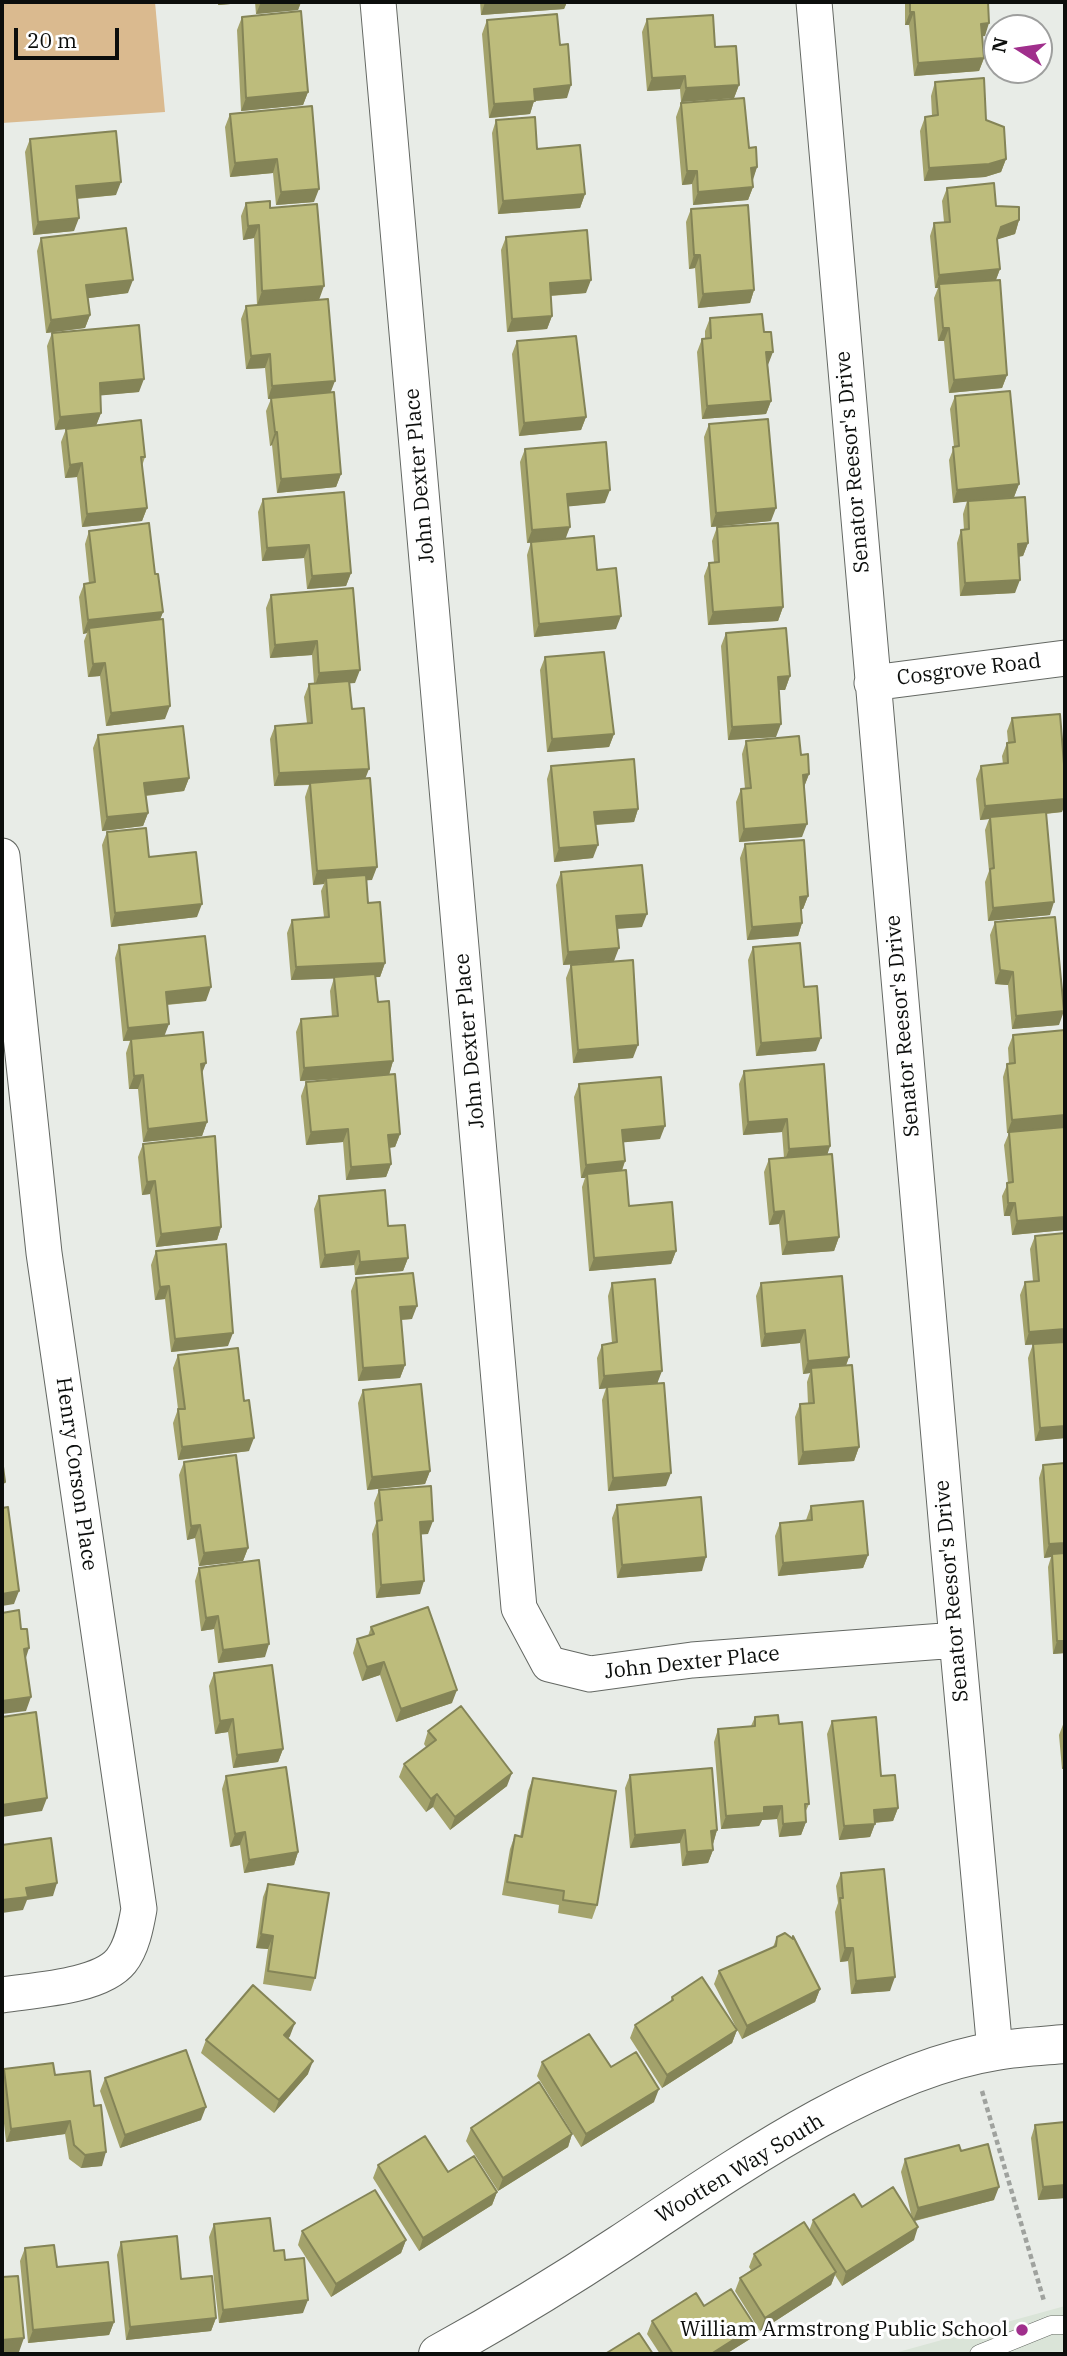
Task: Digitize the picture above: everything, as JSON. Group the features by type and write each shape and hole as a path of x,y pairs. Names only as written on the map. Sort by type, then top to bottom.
{"street":[{"name":"John Dexter Place","path":"378,2 519,1608 549,1664 590,1674 692,1660 957,1640"},
{"name":"Senator Reesor's Drive","path":"814,2 957,1640 984,2054"},
{"name":"Cosgrove Road","path":"872,683 1065,658"},
{"name":"Henry Corson Place","path":"2,856 44,1253 139,1909 134,1935 122,1960 108,1973 67,1985 2,1995"},
{"name":"Wootten Way South","path":"438,2354 804,2129 866,2096 932,2068 984,2054 1065,2044"}],"lane":[{"path":"979,2354 1058,2325"}],"path":[{"path":"984,2054 1058,2325"}],"shaded area":[{"path":"2,2 155,2 165,112 2,123"},
{"name":"William Armstrong Public School","path":"1065,2306 1065,2354 891,2354"}],"building":[{"path":"910,2 988,2 989,14 983,14 981,24 983,58 918,63 914,12 910,12"},
{"path":"301,11 308,92 246,98 242,17"},
{"path":"557,14 560,45 568,44 571,85 534,89 535,101 494,104 487,20"},
{"path":"713,15 715,47 736,46 739,85 686,88 685,76 652,78 647,19"},
{"path":"983,78 986,120 1004,127 1006,159 989,164 929,168 925,117 938,115 935,82"},
{"path":"744,98 749,148 756,147 757,167 751,168 753,187 698,192 697,171 687,171 681,103"},
{"path":"312,106 319,189 281,192 277,159 235,163 230,114"},
{"path":"535,117 537,149 580,145 585,194 503,201 496,120"},
{"path":"116,131 121,182 76,186 79,218 38,222 30,139"},
{"path":"994,183 996,206 1019,207 1019,220 1001,227 997,239 1000,269 939,275 934,223 950,222 947,188"},
{"path":"270,201 270,208 317,204 324,286 262,291 259,225 248,226 246,203"},
{"path":"748,205 754,290 703,294 700,255 694,255 691,209"},
{"path":"126,228 133,280 86,285 90,315 51,320 41,238"},
{"path":"587,230 591,280 550,283 552,316 512,319 506,237"},
{"path":"1000,280 1007,375 954,380 949,328 943,328 939,284"},
{"path":"328,299 335,381 272,386 270,354 251,356 246,306"},
{"path":"762,314 764,332 771,332 773,352 766,352 771,401 707,406 702,339 711,338 710,318"},
{"path":"139,325 144,379 100,383 101,413 60,417 52,333"},
{"path":"576,336 586,417 524,423 517,341"},
{"path":"1010,391 1019,484 957,490 953,447 959,446 955,396"},
{"path":"334,392 341,474 281,479 271,398"},
{"path":"768,419 776,508 716,513 709,424"},
{"path":"141,420 145,457 141,457 147,508 87,514 82,463 70,465 66,429"},
{"path":"606,442 610,490 567,494 570,527 532,530 525,449"},
{"path":"344,492 351,573 312,576 309,545 267,548 263,499"},
{"path":"1025,497 1028,543 1018,544 1020,580 965,583 961,530 969,529 968,501"},
{"path":"149,523 163,612 88,620 84,584 95,582 89,531"},
{"path":"778,523 783,607 713,612 709,563 719,562 717,527"},
{"path":"594,536 597,570 616,568 621,616 539,624 531,542"},
{"path":"353,588 360,670 319,673 317,641 275,645 271,595"},
{"path":"163,619 170,706 111,713 105,663 93,664 89,628"},
{"path":"786,628 790,676 778,677 781,724 732,727 726,633"},
{"path":"604,652 614,734 552,739 545,657"},
{"path":"349,681 352,709 364,708 369,769 279,773 275,726 312,723 309,684"},
{"path":"1060,714 1065,799 985,806 981,766 1008,763 1007,743 1015,742 1012,718"},
{"path":"183,726 189,778 144,783 148,813 107,817 98,735"},
{"path":"799,736 801,755 808,754 809,774 803,775 807,824 744,829 741,789 751,788 746,741"},
{"path":"634,759 638,809 594,812 598,845 559,848 551,766"},
{"path":"370,778 377,867 317,871 310,783"},
{"path":"1046,812 1054,902 993,908 990,869 994,868 990,817"},
{"path":"146,828 149,857 196,852 202,904 115,913 107,832"},
{"path":"804,840 808,896 800,897 802,923 752,927 745,844"},
{"path":"642,865 647,914 616,916 619,948 568,952 561,872"},
{"path":"366,875 368,903 380,902 385,963 296,967 292,920 329,917 326,878"},
{"path":"1055,917 1064,1011 1016,1016 1013,972 1000,970 995,922"},
{"path":"205,936 211,987 166,992 169,1024 128,1028 119,945"},
{"path":"800,943 804,987 817,986 821,1038 761,1043 753,947"},
{"path":"633,960 638,1045 578,1050 571,965"},
{"path":"375,974 378,1002 389,1001 393,1061 304,1068 301,1019 338,1016 334,977"},
{"path":"1065,1030 1065,1115 1012,1120 1007,1064 1015,1063 1013,1035"},
{"path":"203,1032 206,1063 201,1064 207,1122 148,1129 143,1075 134,1076 131,1039"},
{"path":"824,1064 830,1146 789,1149 787,1119 748,1122 744,1071"},
{"path":"395,1074 400,1134 388,1135 391,1164 351,1167 348,1129 311,1132 306,1082"},
{"path":"661,1077 665,1126 622,1130 625,1161 586,1165 579,1084"},
{"path":"1065,1127 1065,1217 1017,1221 1015,1203 1008,1203 1007,1183 1013,1182 1009,1132"},
{"path":"215,1136 221,1227 161,1234 155,1181 147,1182 143,1144"},
{"path":"832,1154 839,1237 787,1242 784,1211 774,1212 769,1159"},
{"path":"626,1170 629,1206 672,1202 676,1251 594,1258 587,1174"},
{"path":"385,1190 388,1226 405,1225 408,1258 360,1262 359,1251 325,1255 319,1196"},
{"path":"1065,1233 1065,1329 1029,1332 1025,1282 1039,1281 1035,1236"},
{"path":"226,1244 233,1333 175,1339 169,1286 160,1287 156,1251"},
{"path":"413,1273 417,1306 400,1307 405,1365 363,1368 356,1278"},
{"path":"842,1276 849,1357 808,1361 805,1330 765,1334 761,1283"},
{"path":"655,1279 662,1371 604,1376 602,1345 617,1342 612,1283"},
{"path":"1065,1342 1065,1426 1040,1428 1033,1344"},
{"path":"238,1348 244,1401 249,1400 254,1438 182,1447 178,1409 185,1409 178,1355"},
{"path":"852,1365 859,1447 803,1452 800,1404 814,1403 811,1368"},
{"path":"664,1383 671,1473 613,1478 607,1387"},
{"path":"421,1384 430,1471 372,1477 363,1390"},
{"path":"236,1455 248,1548 204,1553 200,1525 191,1526 184,1462"},
{"path":"2,1459 5,1482 2,1483"},
{"path":"1065,1463 1065,1543 1049,1544 1043,1465"},
{"path":"431,1486 433,1521 420,1522 424,1581 381,1585 377,1521 382,1520 379,1490"},
{"path":"701,1497 706,1557 622,1565 617,1505"},
{"path":"863,1501 868,1555 783,1563 780,1523 812,1520 811,1506"},
{"path":"8,1507 19,1591 2,1594 2,1508"},
{"path":"1065,1553 1065,1641 1057,1641 1052,1554"},
{"path":"259,1560 269,1644 223,1650 218,1616 206,1618 199,1568"},
{"path":"428,1607 457,1690 401,1709 384,1662 367,1667 357,1639 374,1634 371,1627"},
{"path":"19,1610 21,1629 27,1629 29,1648 24,1649 31,1697 2,1701 2,1613"},
{"path":"272,1665 283,1749 237,1755 233,1719 220,1721 214,1673"},
{"path":"461,1706 512,1773 455,1817 437,1794 431,1799 404,1764 436,1740 428,1731"},
{"path":"36,1712 47,1798 2,1805 2,1717"},
{"path":"778,1715 779,1724 802,1722 809,1804 805,1804 806,1822 783,1824 782,1806 764,1807 764,1813 726,1816 718,1729 755,1726 755,1717"},
{"path":"876,1717 881,1776 895,1775 898,1808 874,1810 875,1824 844,1826 832,1721"},
{"path":"286,1767 298,1852 249,1860 245,1832 235,1834 226,1776"},
{"path":"712,1768 717,1830 711,1831 713,1850 687,1852 685,1830 635,1835 630,1775"},
{"path":"533,1778 616,1791 597,1905 563,1900 564,1891 507,1882 515,1835 522,1837"},
{"path":"51,1838 57,1883 26,1888 28,1897 2,1900 2,1845"},
{"path":"884,1869 895,1977 856,1981 853,1948 845,1948 840,1898 843,1898 841,1873"},
{"path":"268,1884 329,1893 315,1978 268,1971 273,1936 261,1934"},
{"path":"785,1933 793,1939 793,1936 820,1989 747,2026 719,1971 776,1946 777,1937"},
{"path":"702,1977 737,2030 667,2075 635,2025"},
{"path":"253,1985 295,2023 284,2035 313,2061 279,2100 206,2040"},
{"path":"589,2034 611,2067 636,2052 659,2089 586,2134 542,2062"},
{"path":"186,2050 206,2107 125,2135 105,2078"},
{"path":"53,2063 55,2075 90,2071 94,2106 101,2105 106,2152 85,2155 74,2145 70,2121 11,2129 4,2069"},
{"path":"539,2082 572,2134 503,2178 471,2128"},
{"path":"1065,2122 1065,2185 1043,2187 1035,2125"},
{"path":"425,2136 448,2172 474,2156 497,2192 423,2238 378,2165"},
{"path":"988,2144 999,2187 918,2208 905,2159 959,2145 961,2151"},
{"path":"893,2187 918,2227 846,2272 813,2220 854,2194 862,2207"},
{"path":"375,2190 406,2240 336,2284 302,2231"},
{"path":"270,2218 274,2251 284,2250 285,2260 304,2258 308,2300 223,2310 214,2224"},
{"path":"804,2222 836,2272 765,2318 740,2278 761,2265 754,2254"},
{"path":"177,2236 181,2279 212,2276 216,2318 130,2327 121,2242"},
{"path":"54,2245 57,2267 108,2262 114,2322 33,2330 25,2248"},
{"path":"18,2276 24,2338 2,2340 2,2277"},
{"path":"731,2289 755,2326 711,2354 673,2354 652,2321 696,2293 704,2306"},
{"path":"639,2333 653,2354 605,2354"}],"place":[{"name":"William Armstrong Public School","path":"1022,2330"}]}
